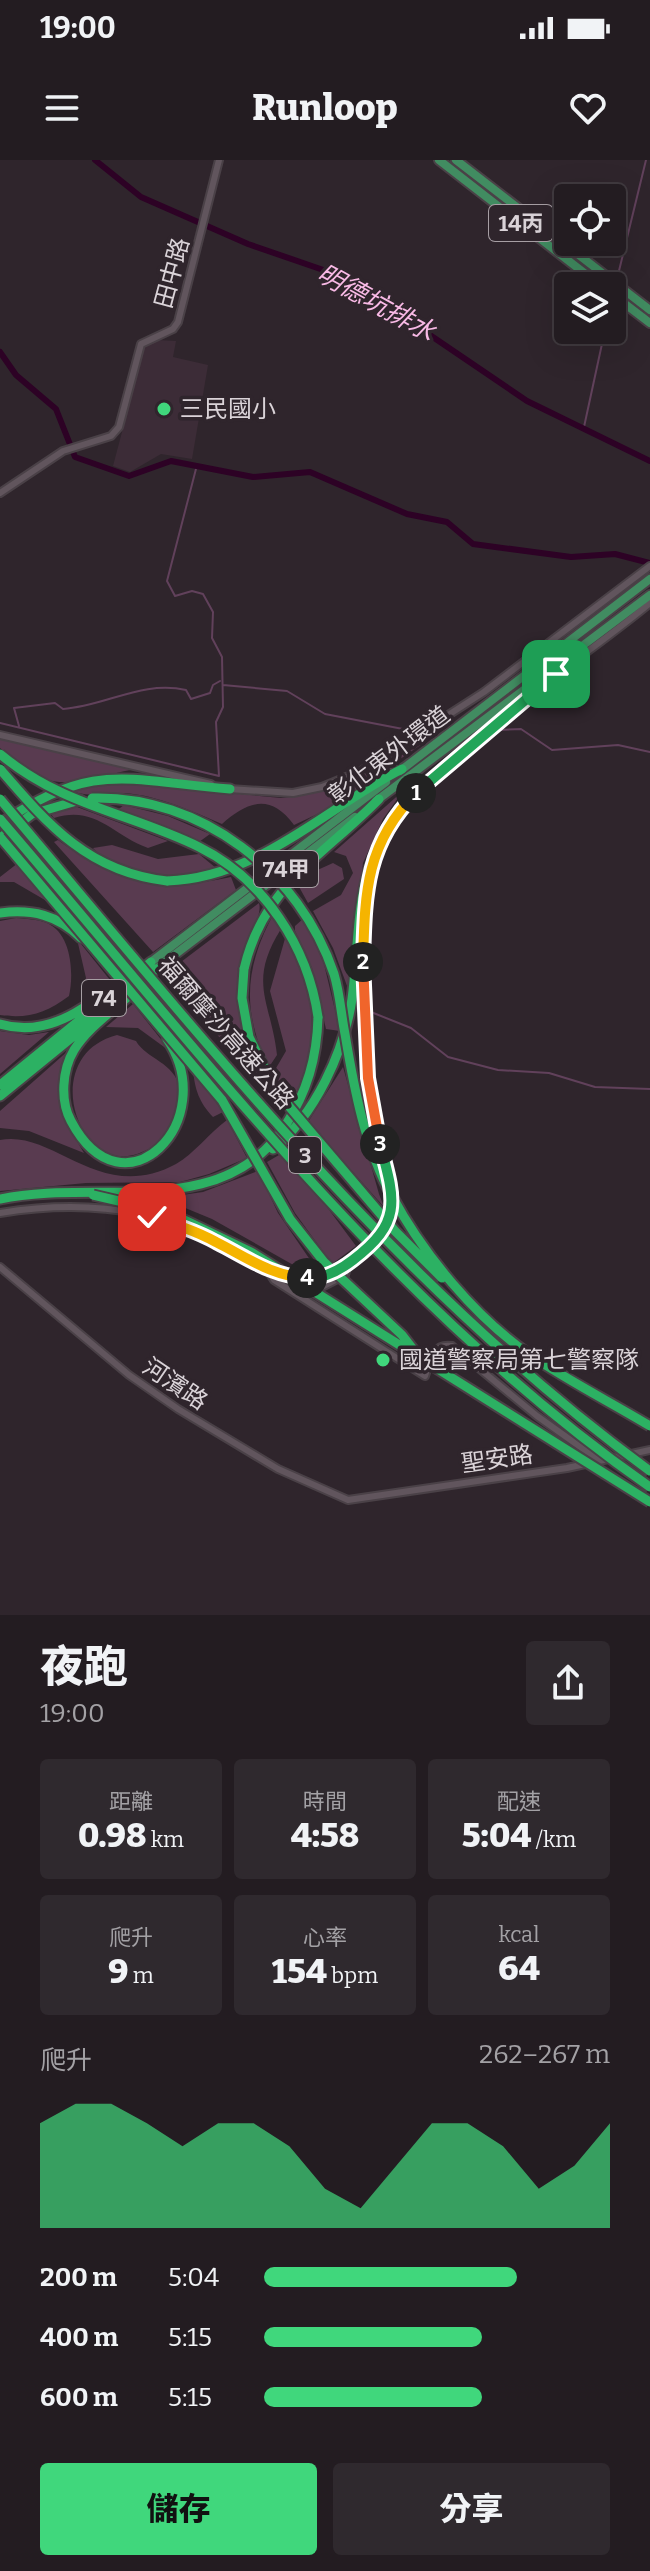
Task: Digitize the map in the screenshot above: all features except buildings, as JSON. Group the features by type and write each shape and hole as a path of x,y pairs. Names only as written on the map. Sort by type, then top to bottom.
{"highway":[{"path":"0,754 72,800 198,846 230,867 274,911 298,948 309,975 318,1017 313,1063 304,1093 277,1138 251,1164"},
{"path":"0,769 34,808 83,853 124,873 167,881 220,873 248,862 315,823 366,787 402,769"},
{"path":"0,821 48,795 115,776 230,789"},
{"path":"416,1353 402,1335 324,1262 290,1219 239,1125 199,1071 152,1020 0,838 32,814 92,798 156,805 223,833 244,847 303,910 334,976 358,1100 373,1154 407,1223 454,1287"},
{"name":"福爾摩沙高速公路","path":"0,799 240,1082 389,1245 533,1379 650,1471"},
{"path":"379,799 276,895 251,941 244,969 242,998 249,1037 276,1091 395,1231 528,1353 650,1426"},
{"name":"福爾摩沙高速公路","path":"0,821 231,1090 391,1266 536,1399 650,1487"},
{"path":"0,1199 168,1191 197,1185 251,1164 288,1137 300,1123 340,1044 351,1004 361,898 370,866"},
{"path":"0,913 28,912 60,920 99,956"},
{"path":"0,1024 33,1028 61,1021 154,966"},
{"path":"152,1020 178,1057 185,1084 180,1118 162,1149 138,1161 104,1161 84,1144 67,1114 64,1099 73,1052 154,966"},
{"name":"74","path":"0,1085 154,966"},
{"name":"74","path":"0,1096 60,1039"},
{"path":"93,1195 170,1213 275,1266 650,1502"}],"main road":[{"name":"14丙","path":"439,160 583,272"},
{"name":"14丙","path":"456,160 650,310"},
{"path":"626,305 650,323"},
{"name":"彰化東外環道","path":"154,966 402,769 650,579"},
{"name":"彰化東外環道","path":"154,966 650,595"}],"street":[{"name":"田中路","path":"0,493 72,448 111,436 119,427 141,344 173,329 178,322 219,160"},
{"path":"0,735 230,789 293,793 322,787 361,771 484,692 650,566"},
{"path":"0,1213 63,1207 125,1211 197,1232 290,1278 314,1278 348,1264 379,1240 392,1205 391,1184 374,1121 364,1039 364,930 370,866 392,821 416,793 556,674 650,603"},
{"path":"301,1297 345,1275 348,1264"},
{"name":"河濱路","path":"0,1267 129,1375 191,1417 278,1469 348,1500"},
{"path":"267,1269 274,1280 425,1376 433,1352 440,1347 452,1346 537,1416 600,1461"},
{"name":"聖安路","path":"348,1500 600,1461 650,1450"}],"shaded area":[{"name":"三民國小","path":"157,340 176,341 173,357 208,365 192,459 161,454 130,472 113,466 145,345"},
{"path":"0,739 135,769 78,781 49,780 18,764 0,748"},
{"path":"422,744 326,810 294,825 277,808 268,805 260,804 241,810 222,824 151,797 125,793 81,794 69,789 105,781 281,798 300,796 354,779"},
{"path":"403,791 383,819 363,863 350,994 333,948 313,911 341,895 353,873 346,856 334,852"},
{"path":"124,805 168,816 210,834 199,842 116,811"},
{"path":"77,807 168,841 148,848 93,818 69,815 54,818 50,813"},
{"path":"58,840 120,876 160,884 205,882 231,877 236,890 153,952 54,842"},
{"path":"112,845 158,859 199,854 216,868 168,875 135,872 106,859 93,848"},
{"path":"18,863 57,907 14,882 0,882 0,877"},
{"path":"333,863 342,868 344,879 308,903 298,885 313,872"},
{"path":"259,903 257,921 243,955 239,986 244,1032 261,1075 257,1081 165,974"},
{"path":"273,915 281,929 265,964 263,978 277,1055 269,1067 254,1028 250,991 256,954"},
{"path":"16,918 47,923 62,936 71,966 71,987 69,996 44,1011 19,1016 0,1015 0,921"},
{"path":"304,918 324,964 340,1031 326,1029 312,968 295,931 295,926"},
{"path":"286,935 305,978 312,1018 307,1059 294,1104 272,1075 286,1051 270,991"},
{"path":"77,939 110,980 90,992 84,988 86,978"},
{"path":"133,1004 171,1052 138,1028 106,1027"},
{"path":"0,1031 29,1035 49,1032 0,1074"},
{"path":"117,1035 136,1041 167,1067 177,1080 181,1095 177,1113 161,1141 142,1152 120,1156 100,1149 85,1133 76,1112 73,1089 78,1066 92,1047"},
{"path":"69,1050 60,1078 60,1091 65,1115 84,1153 29,1131 0,1128 0,1111"},
{"path":"343,1067 379,1194 384,1207 308,1122"},
{"path":"193,1070 223,1112 213,1117 204,1106"},
{"path":"227,1120 247,1158 209,1174 180,1182 86,1183 0,1191 0,1140 20,1140 40,1145 101,1172 124,1176 149,1174 183,1160"},
{"path":"279,1155 321,1199 356,1246 332,1264 295,1213 267,1162"},
{"path":"258,1171 278,1213 315,1267 304,1271 212,1219 161,1198 203,1192"}],"waterway":[{"name":"明德坑排水","path":"95,160 141,197 248,244 332,273 379,307 409,316 424,331 527,401 650,461"},
{"path":"619,272 646,160"},
{"path":"584,427 602,344"},
{"path":"0,352 16,375 56,409 75,457 129,476 171,461 253,477 310,472 407,514 447,522 473,544 571,557 615,554 650,563"},
{"path":"0,723 219,776 216,722 223,707 222,657 212,638 213,612 203,594 192,591 175,596 167,581 197,465"},
{"path":"19,726 14,708 55,703 63,709 79,707 154,688 186,690 191,699 210,693 213,685 220,681"},
{"path":"223,685 287,691 325,714 403,729"},
{"path":"498,730 521,729 552,750 618,745 650,752"},
{"path":"371,1012 411,1028 448,1057 498,1070 549,1073 595,1087 650,1089"}],"place":[{"name":"三民國小","path":"164,409"},
{"name":"國道警察局第七警察隊","path":"383,1360"}],"route":[{"path":"152,1217 197,1232 290,1278 328,1275 379,1240 392,1205 391,1184 374,1121 364,1039 364,930 373,855 392,821 416,793 556,674"}]}
